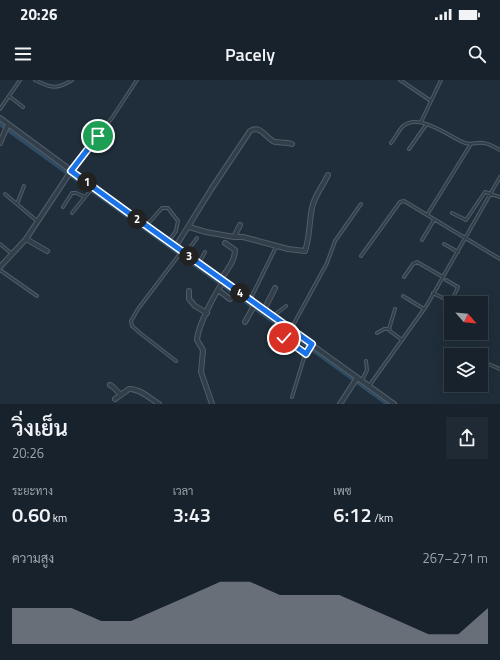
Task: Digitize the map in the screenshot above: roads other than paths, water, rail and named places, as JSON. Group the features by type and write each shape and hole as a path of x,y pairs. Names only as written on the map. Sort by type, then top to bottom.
{"street":[{"path":"0,118 69,174 93,188 176,246 182,254 199,263 250,300 254,307 264,310 273,316 368,387 394,404"},
{"path":"0,143 8,126"},
{"path":"176,246 250,131 253,129 257,130 263,132 276,142 286,142 292,144"},
{"path":"0,268 38,222 69,174"},
{"path":"189,227 305,251 309,237 314,200 328,175"},
{"path":"234,237 240,225"},
{"path":"26,238 47,251"},
{"path":"212,404 201,372 203,350 196,340 199,330 235,255 235,250 230,245 225,243"},
{"path":"264,310 275,288"},
{"path":"219,289 230,299"},
{"path":"189,291 189,299 191,303 207,313"},
{"path":"245,322 254,307"},
{"path":"340,404 359,379"},
{"path":"110,385 121,395"},
{"path":"115,399 131,389 145,395 159,404"}],"lane":[{"path":"0,109 20,80"},
{"path":"35,80 50,87 59,87 72,80"},
{"path":"69,174 112,118 137,80"},
{"path":"400,80 431,101"},
{"path":"420,122 441,80"},
{"path":"9,96 23,107"},
{"path":"391,143 402,127 406,124 420,122 452,135 463,142 485,143 500,150"},
{"path":"409,150 426,124"},
{"path":"426,215 471,143"},
{"path":"368,387 424,310 500,177"},
{"path":"17,204 24,186"},
{"path":"72,213 93,188"},
{"path":"452,213 466,220 485,192 500,198"},
{"path":"63,207 72,193 85,197"},
{"path":"5,194 38,222"},
{"path":"361,256 400,202 404,201 500,259"},
{"path":"291,329 327,264 335,241 361,204"},
{"path":"147,226 162,208 168,208 178,221 176,231 168,241"},
{"path":"422,240 434,220"},
{"path":"176,361 132,326 131,320 182,254 197,238"},
{"path":"0,244 12,254"},
{"path":"444,244 458,252"},
{"path":"250,300 277,246"},
{"path":"199,263 205,252"},
{"path":"404,277 413,264 417,262 443,277"},
{"path":"0,268 38,296"},
{"path":"446,280 458,287 454,296"},
{"path":"433,293 444,298"},
{"path":"403,296 424,310"},
{"path":"273,316 286,306"},
{"path":"389,329 396,309"},
{"path":"389,329 402,341"},
{"path":"377,333 389,329"},
{"path":"284,338 306,354"},
{"path":"292,397 299,373 311,345"},
{"path":"359,379 367,370 366,360"},
{"path":"488,364 500,369"}],"waterway":[{"path":"0,124 388,404"}]}
